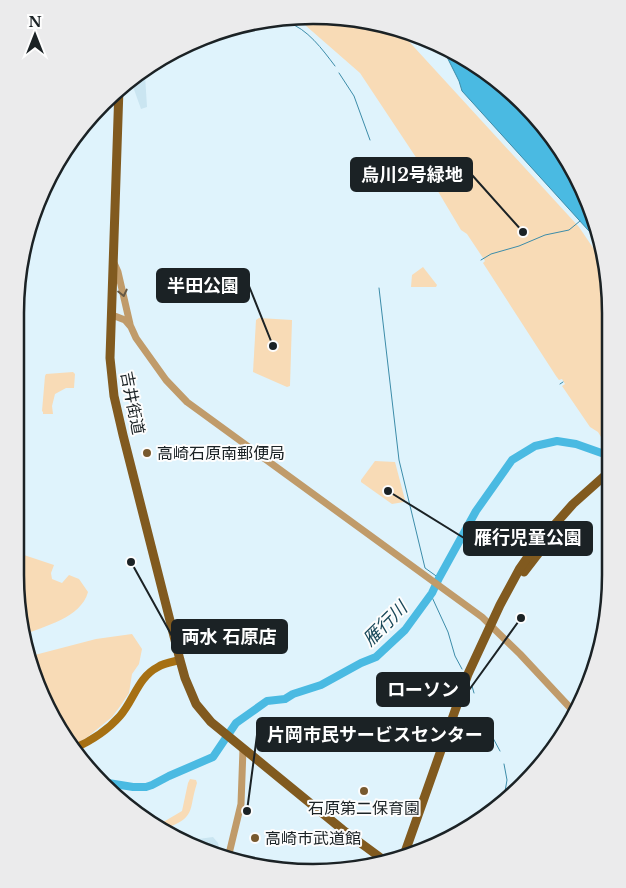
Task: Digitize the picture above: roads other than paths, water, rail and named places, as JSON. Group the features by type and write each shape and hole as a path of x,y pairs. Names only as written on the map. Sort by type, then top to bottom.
{"main road":[{"name":"吉井街道","path":"119,99 110,358 114,396 185,678 196,704 211,722 243,749"},
{"path":"406,849 468,674 490,625 520,568 534,548 573,504 602,480"},
{"path":"80,746 110,726 122,714 140,682 147,674 158,666 180,660"},
{"path":"243,749 350,836 380,856"}],"street":[{"path":"112,260 118,272 131,327"},
{"path":"112,315 126,320 155,366 187,402 481,616 570,707"},
{"path":"230,852 241,804 243,749"}],"water":[{"path":"447,57 474,72 518,108 554,152 580,202 591,233 462,91"}],"waterway":[{"path":"293,24 302,29 320,46 335,66"},
{"path":"339,73 354,96 370,140"},
{"path":"481,260 491,254 519,246 545,235 569,230 580,221"},
{"path":"379,288 399,460 425,568 439,578"},
{"name":"雁行川","path":"112,784 146,787 213,757 236,723 267,701 285,699 293,694 321,685 376,657 405,630 432,593 476,511 512,460 535,446 557,441 576,444 602,453"},
{"path":"431,595 462,669"},
{"path":"472,686 474,693"},
{"path":"486,725 500,751"},
{"path":"504,764 507,780 505,791"}],"place":[{"name":"烏川2号緑地","path":"523,232"},
{"name":"半田公園","path":"273,346"},
{"name":"高崎石原南郵便局","path":"147,453"},
{"name":"雁行児童公園","path":"388,491"},
{"name":"両水 石原店","path":"131,562"},
{"name":"ローソン","path":"521,618"},
{"name":"石原第二保育園","path":"364,791"},
{"name":"片岡市民サービスセンター","path":"247,811"},
{"name":"高崎市武道館","path":"255,838"}]}
